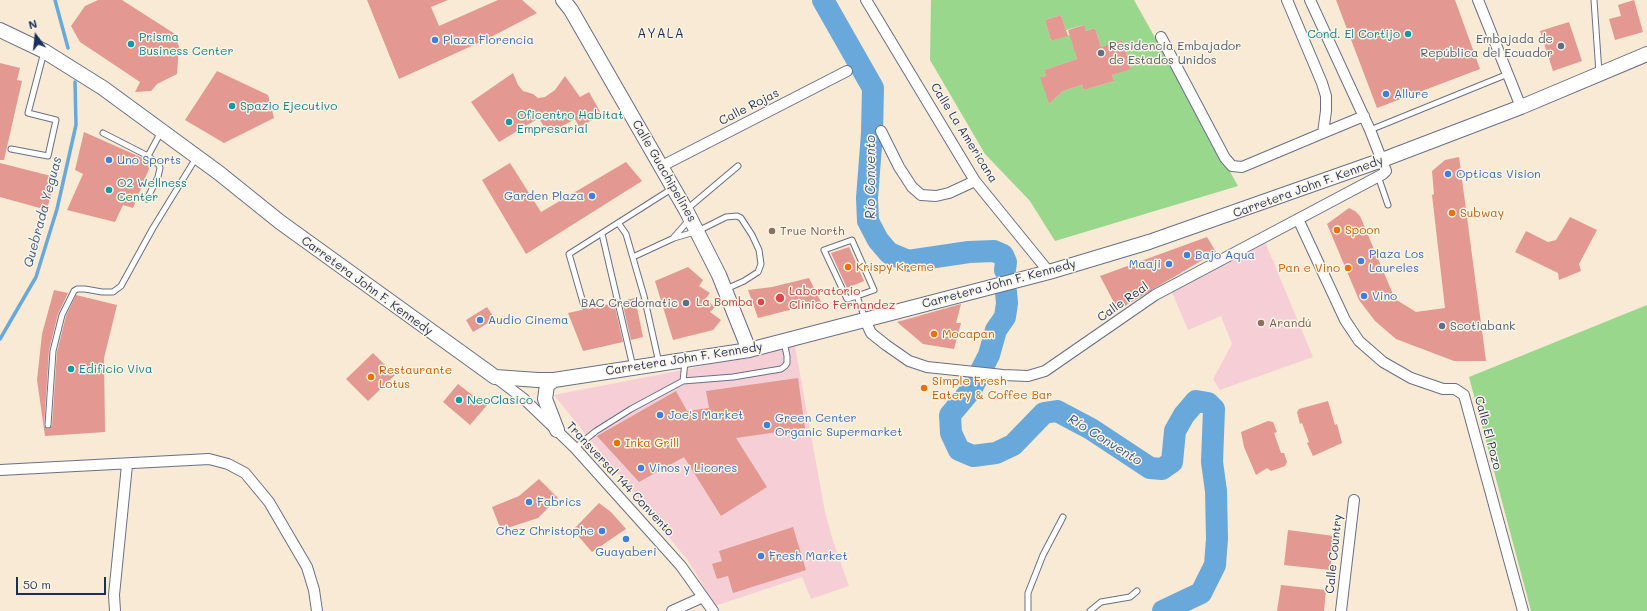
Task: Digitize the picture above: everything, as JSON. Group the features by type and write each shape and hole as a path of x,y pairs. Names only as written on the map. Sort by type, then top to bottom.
{"main road":[{"name":"Calle Guachipelines","path":"563,0 571,10 698,231 725,289 749,350"},
{"name":"Carretera John F. Kennedy","path":"0,30 44,51 103,88 197,157 280,222 495,377 554,380 633,366 685,361 749,350 1050,272 1157,239 1382,160 1521,107 1647,54"},
{"path":"554,380 547,385 545,399 557,430"}],"street":[{"name":"Calle La Americana","path":"866,0 975,181 1050,272"},
{"path":"1287,0 1326,96 1326,111 1323,133"},
{"path":"1310,0 1364,116 1386,170 1378,176"},
{"path":"1478,0 1521,107"},
{"path":"1161,37 1225,158 1232,166 1242,167 1364,116"},
{"name":"Calle Rojas","path":"662,166 847,71"},
{"path":"881,131 899,166 912,187 921,195 936,196 975,181"},
{"name":"Calle Real","path":"865,320 871,333 909,361 928,366 1003,375 1028,376 1045,371 1155,295 1378,176"},
{"name":"Calle El Pozo","path":"1298,219 1344,320 1360,341 1383,362 1411,378 1443,389 1455,389 1464,394 1523,611"},
{"name":"Transversal 144 Convento","path":"495,377 524,399 575,448 681,566 713,611"},
{"path":"0,470 127,465 209,459 228,464 245,473 268,502 299,551 307,567 314,590 318,611"},
{"path":"115,611 114,595 127,465"},
{"name":"Calle Country","path":"1341,611 1354,500"},
{"path":"672,611 703,598"}],"lane":[{"path":"1594,0 1599,74"},
{"path":"11,149 48,156 56,120 28,113 44,51"},
{"path":"1370,130 1508,74"},
{"path":"148,156 162,132"},
{"path":"102,133 148,156 159,165 160,168 158,177 147,199"},
{"path":"48,425 53,351 62,316 74,291 77,289 85,289 113,292 121,286 153,228 197,157"},
{"path":"674,238 688,214 738,166"},
{"path":"1378,176 1388,205"},
{"path":"584,306 569,254 619,224 674,187"},
{"path":"633,257 674,238 698,231 726,217 737,216 742,218 752,235 758,250 761,264 758,272 744,281 725,289"},
{"path":"619,224 626,234 633,257 644,296 659,364"},
{"path":"602,234 633,366"},
{"path":"852,240 874,290 857,296 847,299 824,250 852,240"},
{"path":"857,296 865,320"},
{"path":"575,448 596,431 631,409 683,381 733,377 781,369 787,363 788,356 784,341"},
{"path":"683,381 685,361"},
{"path":"1028,611 1028,593 1043,555 1062,517"},
{"path":"1090,611 1101,602 1130,597 1137,591"}],"shaded area":[{"name":"Arandú","path":"1265,242 1313,357 1220,390 1213,379 1232,344 1221,316 1188,330 1171,290"},
{"path":"795,346 825,512 833,541 849,586 811,599 802,577 715,606 689,562 554,395 688,369"}],"green space":[{"path":"931,0 1134,0 1238,186 1055,241 1030,201 985,154 930,60","holes":["1061,15 1066,30 1083,25 1086,31 1095,28 1101,47 1122,40 1131,68 1112,75 1114,81 1084,90 1082,85 1063,91 1049,104 1041,77 1046,76 1044,70 1077,59 1070,35 1051,41 1045,20"]},
{"path":"1647,305 1647,611 1531,611 1469,377"}],"building":[{"name":"Prisma Business Center","path":"98,0 122,0 175,34 179,47 177,74 157,84 151,91 135,92 140,82 80,42 71,26 85,6"},
{"name":"Plaza Florencia","path":"367,0 448,0 431,7 439,26 498,0 522,0 537,13 489,38 399,79"},
{"name":"Cond. El Cortijo","path":"1336,0 1455,0 1480,69 1377,108"},
{"path":"1634,0 1643,32 1615,40 1609,19 1621,16 1618,5"},
{"path":"1061,15 1068,36 1051,41 1045,20"},
{"name":"Embajada de República del Ecuador","path":"1569,22 1582,61 1553,71 1540,31"},
{"name":"Residencia Embajador de Estados Unidos","path":"1084,25 1086,31 1095,28 1101,47 1122,40 1131,69 1112,75 1114,81 1084,90 1082,85 1063,91 1049,104 1040,77 1046,76 1044,70 1077,59 1068,30"},
{"path":"0,63 20,68 17,80 22,81 4,160 0,160"},
{"name":"Spazio Ejecutivo","path":"217,71 268,95 274,118 224,143 185,120"},
{"name":"Oficentro Habitat Empresarial","path":"513,73 518,85 523,91 533,94 538,98 545,97 555,90 565,76 580,97 589,92 602,115 579,127 575,119 548,134 539,118 499,142 471,102"},
{"name":"O2 Wellness Center","path":"84,132 147,160 151,164 133,208 123,205 115,222 67,210 83,174 75,170"},
{"name":"Plaza Los Laureles","path":"1459,157 1486,361 1454,361 1396,339 1375,321 1359,300 1327,224 1349,208 1355,211 1360,216 1395,299 1416,312 1445,308 1432,195 1434,194 1432,171 1445,160"},
{"name":"Garden Plaza","path":"626,162 642,181 526,254 482,180 510,163 541,212"},
{"path":"0,163 55,177 47,210 0,197"},
{"path":"1570,217 1597,230 1579,264 1581,271 1559,280 1558,273 1515,252 1526,231 1548,242 1556,240"},
{"path":"1207,237 1216,252 1118,310 1100,276"},
{"name":"Krispy Kreme","path":"849,247 864,281 847,288 831,253"},
{"name":"BAC Credomatic","path":"688,267 703,280 699,286 710,293 705,299 715,307 710,312 721,320 713,330 673,340 655,281"},
{"path":"809,278 821,302 758,318 748,290 772,287"},
{"name":"Edificio Viva","path":"54,290 68,293 58,314 49,350 44,426 48,429 52,426 57,352 66,316 76,295 117,305 104,358 105,432 45,436 37,380 42,334"},
{"path":"635,298 643,337 631,340 622,301"},
{"name":"BAC Credomatic","path":"614,303 623,342 583,351 568,313"},
{"name":"Mocapan","path":"961,304 956,323 961,323 954,349 923,344 897,322"},
{"name":"Audio Cinema","path":"487,307 495,319 473,332 466,320"},
{"name":"Restaurante Lotus","path":"373,353 395,375 368,401 346,379"},
{"path":"798,378 805,428 736,438 767,487 721,516 684,457 639,482 597,436 676,391 687,411 709,408 706,391"},
{"name":"NeoClasico","path":"458,384 476,398 479,396 488,404 470,425 443,402"},
{"path":"1328,401 1335,425 1337,424 1342,443 1313,456 1307,443 1309,442 1302,423 1300,424 1297,412 1299,409"},
{"path":"1268,421 1273,422 1277,432 1274,433 1281,453 1284,453 1287,462 1285,466 1271,471 1267,468 1256,475 1244,447 1241,432"},
{"name":"Fabrics","path":"539,479 558,498 538,518 501,530 492,507 519,496"},
{"name":"Chez Christophe","path":"599,503 611,512 626,529 592,552 573,530"},
{"name":"Fresh Market","path":"793,527 806,570 733,593 728,576 717,579 712,564 722,561 719,551"},
{"path":"1288,530 1334,536 1330,570 1284,565"},
{"path":"1281,585 1326,590 1324,611 1277,611"}],"waterway":[{"name":"Quebrada Yeguas","path":"55,0 68,48"},
{"name":"Río Convento","path":"823,0 873,88 872,133 867,198 868,221 878,240 889,253 908,261 969,252 994,251 1003,255 1006,262 1005,270"},
{"name":"Quebrada Yeguas","path":"0,339 36,277 57,209 76,125 75,82"},
{"name":"Río Convento","path":"1006,292 1007,303 1005,317 996,330 989,355 971,390 950,415 951,433 959,450 973,456 996,453 1013,445 1044,413 1057,411 1091,429 1150,468 1162,469 1172,462 1175,431 1184,415 1196,401 1208,403 1214,409 1212,462 1216,491 1217,539 1215,565 1201,593 1163,611"}],"place":[{"name":"Cond. El Cortijo","path":"1408,34"},
{"name":"Plaza Florencia","path":"435,40"},
{"name":"Prisma Business Center","path":"131,44"},
{"name":"Embajada de República del Ecuador","path":"1561,46"},
{"name":"Residencia Embajador de Estados Unidos","path":"1101,53"},
{"name":"Allure","path":"1386,94"},
{"name":"Spazio Ejecutivo","path":"232,106"},
{"name":"Oficentro Habitat Empresarial","path":"509,122"},
{"name":"Uno Sports","path":"109,160"},
{"name":"Opticas Vision","path":"1448,174"},
{"name":"O2 Wellness Center","path":"109,190"},
{"name":"Garden Plaza","path":"592,196"},
{"name":"Subway","path":"1452,213"},
{"name":"Spoon","path":"1337,230"},
{"name":"True North","path":"772,231"},
{"name":"Bajo Aqua","path":"1187,255"},
{"name":"Plaza Los Laureles","path":"1361,261"},
{"name":"Maaji","path":"1169,264"},
{"name":"Krispy Kreme","path":"848,267"},
{"name":"Pan e Vino","path":"1348,268"},
{"name":"Vino","path":"1364,296"},
{"name":"Laboratorio Clínico Fernandez","path":"780,298"},
{"name":"La Bomba","path":"761,302"},
{"name":"BAC Credomatic","path":"686,303"},
{"name":"Audio Cinema","path":"480,320"},
{"name":"Arandú","path":"1261,323"},
{"name":"Scotiabank","path":"1442,326"},
{"name":"Mocapan","path":"934,334"},
{"name":"Edificio Viva","path":"71,369"},
{"name":"Restaurante Lotus","path":"371,377"},
{"name":"Simple Fresh Eatery & Coffee Bar","path":"924,388"},
{"name":"NeoClasico","path":"459,400"},
{"name":"Joe's Market","path":"660,415"},
{"name":"Green Center Organic Supermarket","path":"767,425"},
{"name":"Inka Grill","path":"617,443"},
{"name":"Vinos y Licores","path":"641,468"},
{"name":"Fabrics","path":"529,502"},
{"name":"Chez Christophe","path":"602,531"},
{"name":"Guayaberi","path":"626,539"},
{"name":"Fresh Market","path":"761,556"}],"district":[{"name":"AYALA","path":"661,34"}]}
